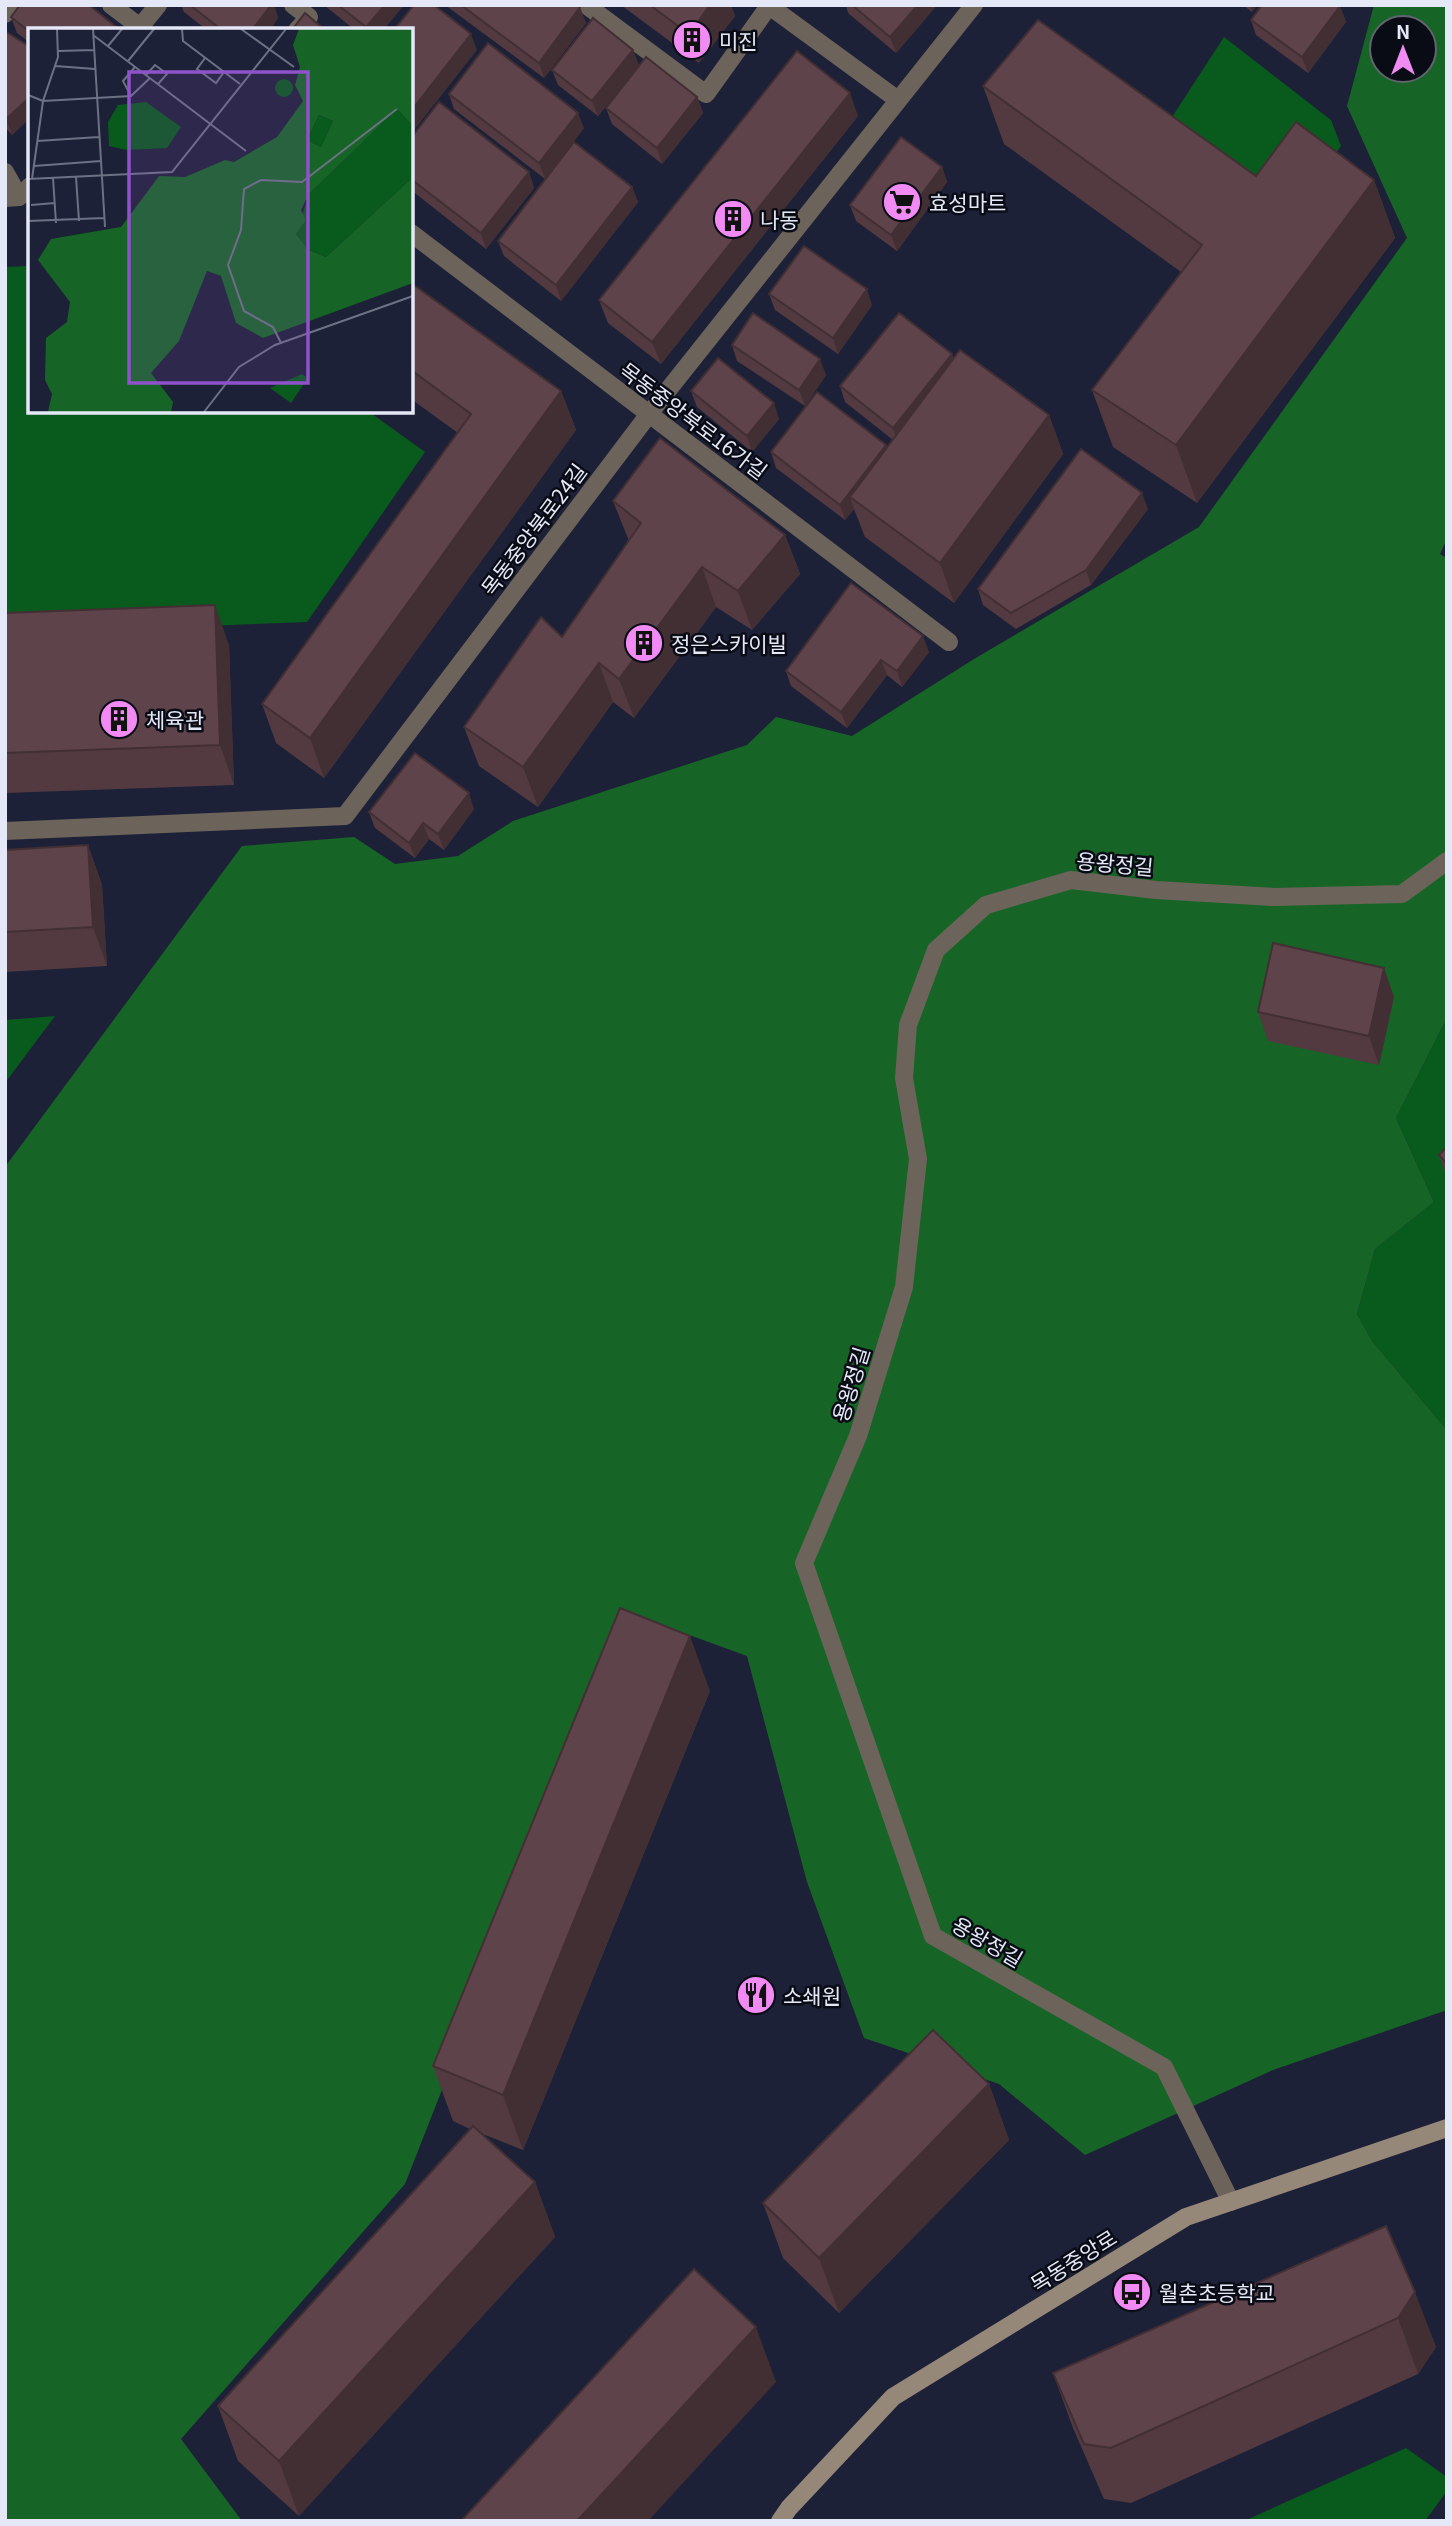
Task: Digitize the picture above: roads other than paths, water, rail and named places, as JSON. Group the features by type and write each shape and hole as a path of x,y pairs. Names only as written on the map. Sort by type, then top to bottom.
{"main road":[{"name":"목동중앙로","path":"779,2521 893,2397 1186,2217 1447,2128"}],"street":[{"path":"5,14 13,5"},
{"path":"111,5 142,28 158,5"},
{"path":"293,5 309,17 299,28"},
{"path":"586,5 706,94 769,5 898,100"},
{"name":"목동중앙북로24길","path":"5,831 345,816 649,414 974,5"},
{"path":"5,172 18,193"},
{"name":"목동중앙북로16가길","path":"413,235 949,642"},
{"name":"용왕정길","path":"1231,2202 1164,2067 933,1936 804,1563 858,1436 904,1287 918,1160 904,1078 908,1025 936,950 985,905 1071,880 1156,890 1274,897 1402,894 1447,861"}],"place":[{"name":"미진","path":"692,40"},
{"name":"효성마트","path":"902,202"},
{"name":"나동","path":"733,219"},
{"name":"정은스카이빌","path":"644,643"},
{"name":"체육관","path":"119,719"},
{"name":"소쇄원","path":"756,1995"},
{"name":"월촌초등학교","path":"1132,2292"}]}
